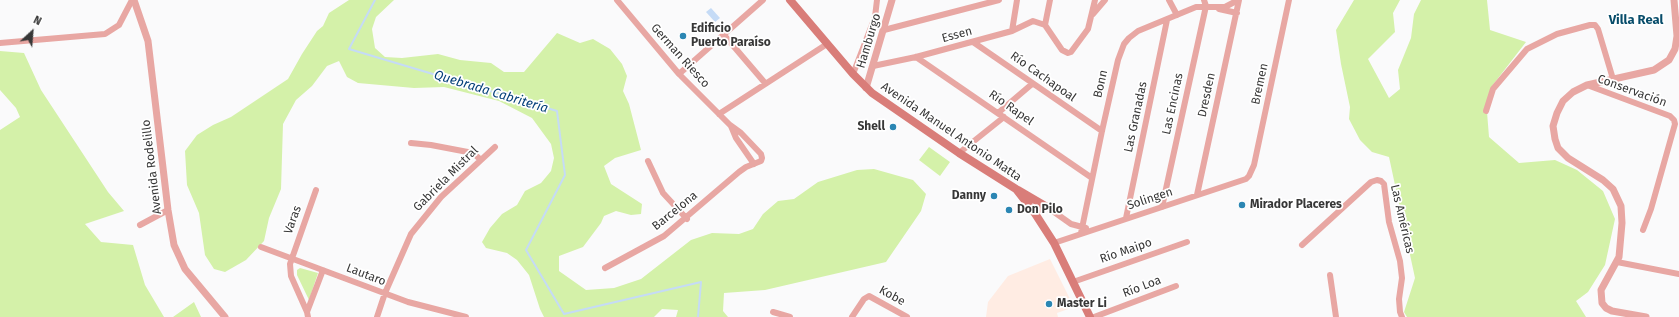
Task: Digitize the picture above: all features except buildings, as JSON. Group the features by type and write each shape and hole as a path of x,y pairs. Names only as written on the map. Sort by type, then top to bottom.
{"main road":[{"name":"Avenida Manuel Antonio Matta","path":"790,0 866,88 959,153 1016,188 1054,243 1090,317"},
{"path":"1016,188 1047,207"}],"street":[{"path":"0,43 106,34 119,25 133,0"},
{"name":"Avenida Rodelillo","path":"133,0 148,41 168,210 174,246 185,269 225,317"},
{"name":"German Riesco","path":"617,0 679,74 761,154 761,161 754,164 736,138 730,125"},
{"path":"679,74 763,0"},
{"path":"853,74 873,22 877,0"},
{"name":"Hamburgo","path":"866,88 892,0"},
{"path":"884,30 1000,0"},
{"path":"1012,32 1016,0"},
{"path":"1050,0 1045,25 1047,31 1062,50 1068,53 1082,40 1088,29 1093,14 1095,0"},
{"path":"1093,14 1105,0"},
{"path":"1169,0 1177,15"},
{"name":"Bonn","path":"1214,8 1232,4 1239,0"},
{"name":"Dresden","path":"1197,195 1239,0"},
{"name":"Bremen","path":"1252,172 1289,0"},
{"path":"1646,317 1612,311 1606,308 1602,303 1600,290 1617,262 1621,249 1622,223 1618,197 1613,189 1603,180 1568,158 1558,148 1554,139 1554,126 1557,113 1564,101 1573,92 1587,85 1654,70 1669,60 1675,48 1677,36 1674,0"},
{"name":"Bonn","path":"1082,230 1118,60 1124,44 1138,31 1205,3 1214,8 1237,13"},
{"name":"Las Encinas","path":"1162,207 1205,3"},
{"name":"Las Granadas","path":"1126,218 1167,20"},
{"name":"Essen","path":"873,66 916,57 1012,32 1033,21 1045,25"},
{"path":"1486,111 1493,89 1527,49 1557,34 1595,25 1598,29 1613,79"},
{"path":"724,34 765,83"},
{"name":"Río Cachapoal","path":"973,42 1102,131"},
{"path":"719,114 827,44"},
{"name":"Río Rapel","path":"916,57 1092,178"},
{"path":"998,113 1032,84"},
{"name":"Conservación","path":"1587,85 1670,116 1675,124 1651,209 1643,230"},
{"path":"959,153 1004,117"},
{"path":"411,143 431,144 473,153 481,160"},
{"name":"Gabriela Mistral","path":"377,317 385,293 411,234 441,197 495,147"},
{"path":"648,161 663,192 687,219"},
{"name":"Barcelona","path":"605,268 664,236 687,219 739,172 754,164"},
{"name":"Solingen","path":"1082,230 1091,230 1246,179 1252,172"},
{"name":"Las Américas","path":"1302,245 1371,182 1377,180 1381,181 1384,184 1389,222 1400,261 1402,278 1399,299 1402,317"},
{"name":"Varas","path":"308,314 291,276 290,264 316,190"},
{"path":"1034,212 1047,207 1082,230"},
{"path":"140,225 168,210"},
{"path":"1068,237 1072,232 1071,224"},
{"path":"1054,243 1082,230"},
{"name":"Río Maipo","path":"1073,282 1187,242"},
{"name":"Lautaro","path":"261,247 417,305 466,317"},
{"path":"1617,262 1679,274"},
{"path":"308,314 323,270"},
{"path":"1330,275 1336,317"},
{"name":"Río Loa","path":"1094,317 1176,286"},
{"name":"Kobe","path":"852,317 864,299 868,296 907,317"},
{"path":"774,312 790,317"}],"shaded area":[{"path":"1050,259 1074,307 1057,313 1058,317 986,317 988,302 1008,276"}],"green space":[{"path":"349,0 394,0 376,17 372,29 375,48 385,57 402,58 438,54 460,60 491,63 504,72 524,72 557,33 580,43 593,39 610,49 622,64 627,76 623,91 629,104 641,150 615,158 604,166 611,184 642,204 641,214 631,215 616,211 604,216 601,223 583,247 559,256 559,271 586,290 614,288 641,279 691,240 712,233 739,234 753,229 763,214 778,201 794,199 818,182 857,170 874,169 913,180 926,194 921,211 886,262 765,290 724,293 723,311 728,317 676,317 678,310 662,309 654,317 544,317 529,275 517,260 507,253 486,248 482,242 490,228 502,214 517,205 525,191 541,183 551,171 554,158 551,144 532,118 499,101 444,87 414,88 358,83 347,77 339,61 327,66 312,86 296,100 283,124 281,189 269,218 264,241 246,260 225,272 214,269 205,255 199,213 187,185 185,151 197,135 213,125 231,117 288,79 317,31 323,26 329,13"},
{"path":"1354,0 1400,0 1393,13 1395,32 1368,59 1389,98 1400,89 1398,70 1411,38 1414,14 1421,0 1487,0 1490,30 1526,42 1492,86 1487,112 1489,137 1519,163 1555,160 1577,170 1603,191 1615,219 1605,265 1588,292 1576,301 1586,317 1407,317 1404,312 1415,278 1389,157 1372,152 1360,140 1349,119 1350,107 1336,30"},
{"path":"0,51 24,53 41,90 108,192 124,211 85,224 101,242 133,245 145,285 164,317 0,317 0,130 20,117 16,108 0,90"},
{"path":"929,147 950,162 940,176 919,160"},
{"path":"300,268 318,273 309,300 297,275 297,270"},
{"path":"194,302 201,317 173,317"}],"water":[{"path":"711,8 720,18 715,22 706,12"}],"waterway":[{"name":"Quebrada Cabritería","path":"375,0 349,49 557,111 565,175 526,250 564,314 701,282 698,317"}],"place":[{"name":"Edificio Puerto Paraíso","path":"683,36"},
{"name":"Shell","path":"893,127"},
{"name":"Danny","path":"994,196"},
{"name":"Mirador Placeres","path":"1242,205"},
{"name":"Don Pilo","path":"1009,210"},
{"name":"Master Li","path":"1049,304"}],"district":[{"name":"Villa Real","path":"1636,20"}]}
